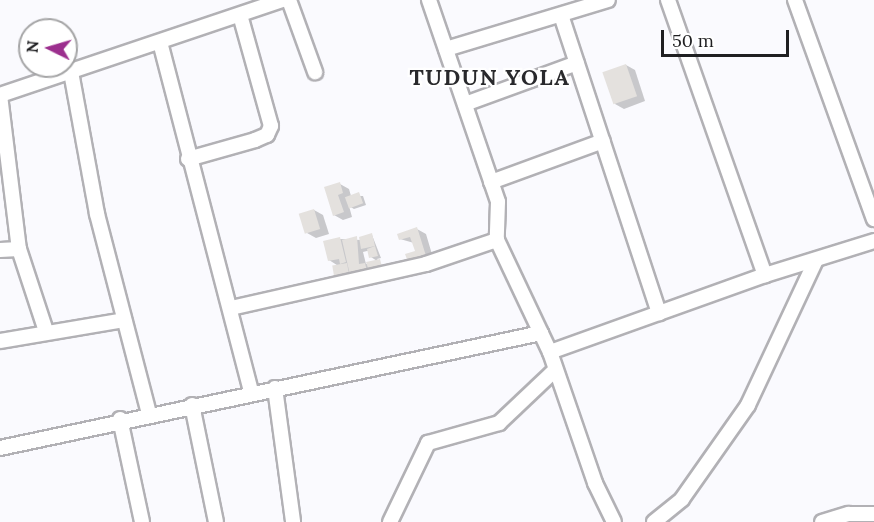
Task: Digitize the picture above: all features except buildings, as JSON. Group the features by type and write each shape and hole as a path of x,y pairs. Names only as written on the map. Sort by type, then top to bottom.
{"street":[{"path":"78,70 284,0"},
{"path":"289,0 315,72"},
{"path":"429,0 498,202 497,240 550,352 614,522"},
{"path":"446,49 608,0"},
{"path":"668,0 765,275"},
{"path":"795,0 874,219"},
{"path":"188,159 255,140 267,135 271,126 240,15"},
{"path":"561,15 659,313"},
{"path":"160,42 188,159 231,308 251,392"},
{"path":"465,104 577,63"},
{"path":"46,331 19,249 0,95 52,78"},
{"path":"72,78 97,214 149,413"},
{"path":"491,182 603,141"},
{"path":"231,308 426,264 497,240"},
{"path":"550,352 765,275 874,241"},
{"path":"0,250 19,249"},
{"path":"654,522 682,499 748,405 816,260"},
{"path":"0,341 46,331 124,320"},
{"path":"0,448 120,419 541,333"},
{"path":"390,522 428,443 499,423 555,370"},
{"path":"275,388 293,522"},
{"path":"192,405 216,522"},
{"path":"120,419 142,522"},
{"path":"822,522 849,514 874,514"}],"district":[{"name":"TUDUN YOLA","path":"490,78"}]}
